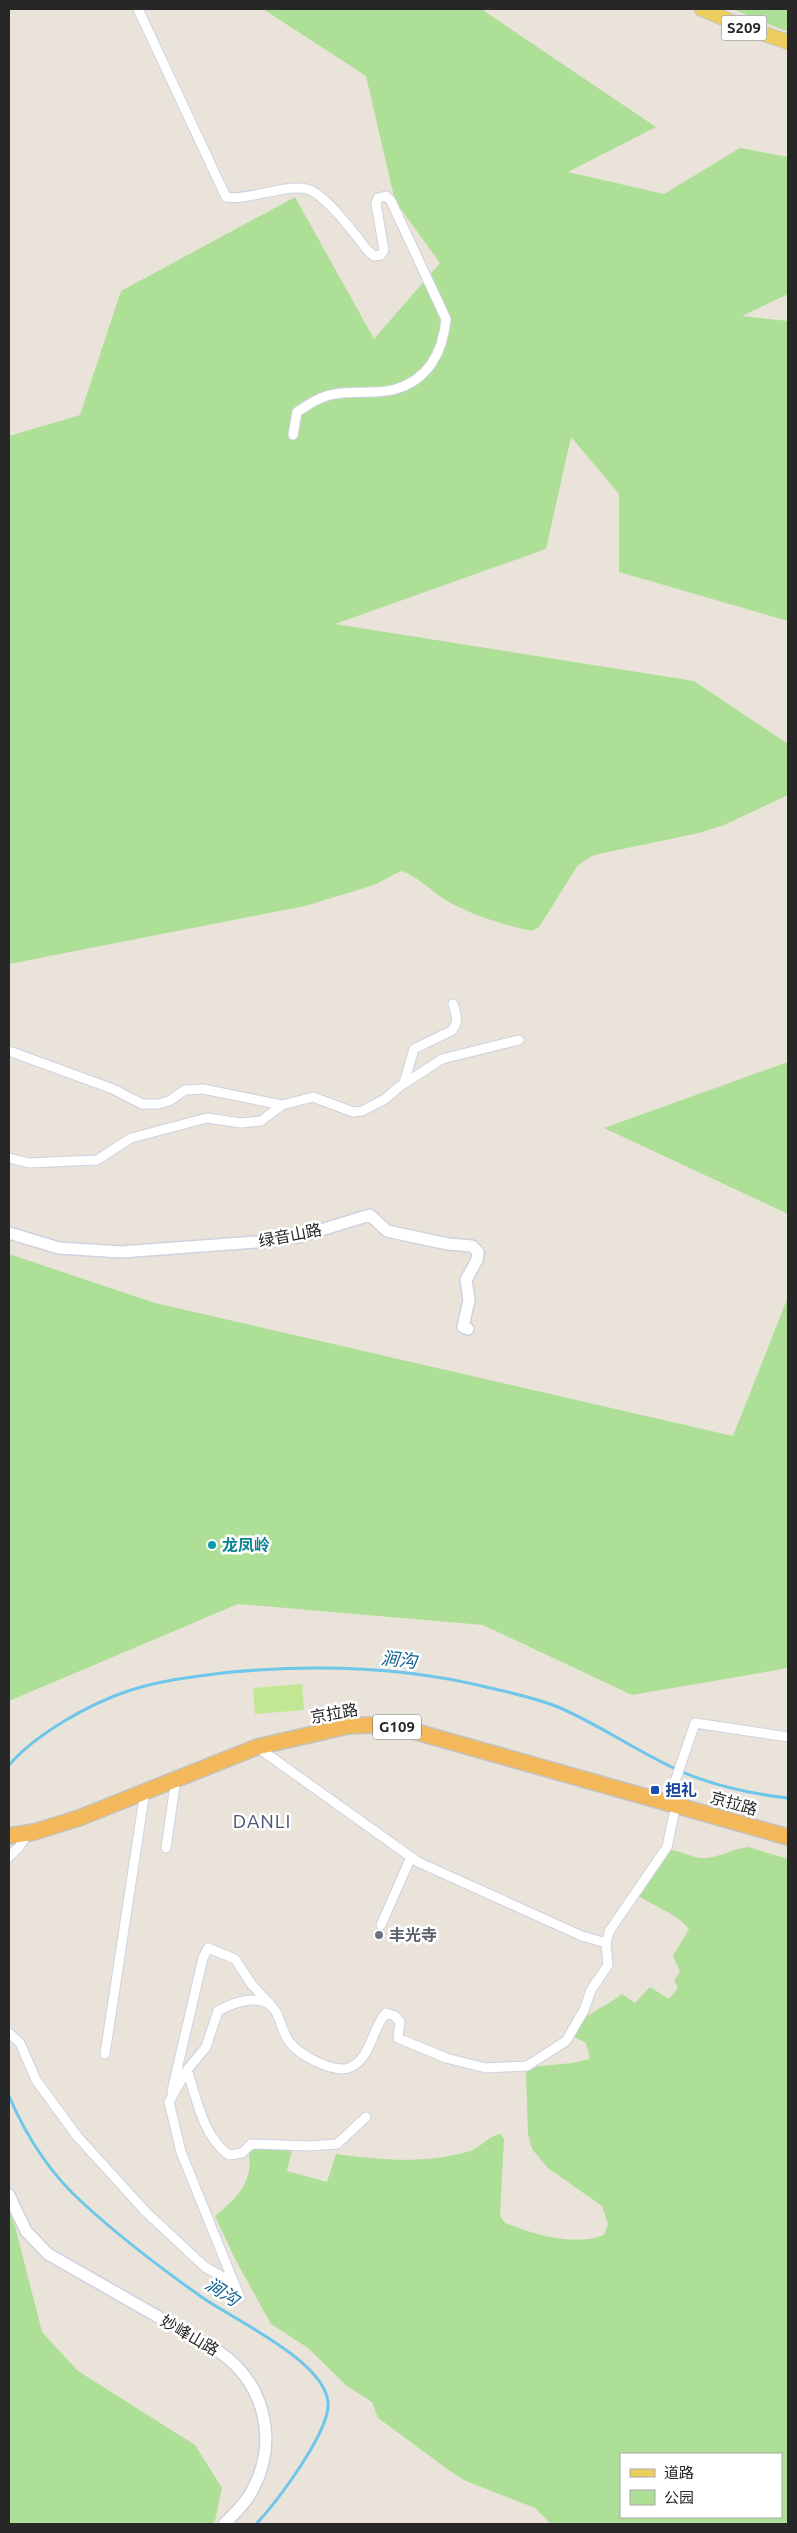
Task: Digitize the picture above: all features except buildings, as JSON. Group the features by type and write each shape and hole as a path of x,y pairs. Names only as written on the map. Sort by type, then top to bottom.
{"highway":[{"name":"京拉路","path":"9,1836 28,1833 79,1818 257,1747 348,1726 388,1724 788,1837"}],"main road":[{"name":"S209","path":"702,9 744,28 788,42"}],"street":[{"path":"138,9 226,197 236,199 286,189 312,191 335,211 356,235 365,250 374,256 381,255 384,250 376,204 378,198 386,196 391,200 446,319 444,337 437,356 420,378 396,390 334,394 315,400 297,412 293,435"},
{"path":"404,1083 414,1049 452,1031 456,1026 457,1020 453,1004"},
{"path":"9,1158 29,1163 97,1160 130,1138 207,1118 241,1123 261,1121 282,1105 313,1097 353,1112 362,1112 385,1099 404,1083 442,1059 519,1040"},
{"path":"9,1051 113,1089 142,1104 158,1104 169,1101 185,1090 203,1089 282,1105"},
{"name":"绿音山路","path":"9,1233 59,1248 121,1252 279,1240 298,1237 370,1215 387,1231 448,1244 472,1246 478,1252 477,1260 466,1280 469,1300 463,1327 468,1329"},
{"path":"240,2298 181,2152 169,2102 208,1948 235,1959 252,1984 277,2012 288,2042 321,2065 337,2070 352,2067 364,2055 380,2019 386,2013 395,2016 400,2022 398,2038 446,2058 486,2068 527,2066 566,2041 584,2010 591,1990 608,1965 606,1943 610,1930 621,1910 667,1847 673,1783 695,1723 788,1737"},
{"path":"257,1747 411,1857 582,1936 606,1943"},
{"path":"166,1848 176,1778"},
{"path":"105,2054 145,1791"},
{"path":"9,1857 19,1847 28,1833"},
{"path":"381,1925 411,1857"},
{"path":"169,2102 187,2070 206,2048 218,2011 234,2002 250,2000 270,2004"},
{"path":"9,2033 20,2043 36,2080 77,2136 133,2198 205,2267 235,2284"},
{"path":"187,2070 208,2130 218,2147 229,2155 242,2153 251,2144 337,2144 366,2117"},
{"name":"妙峰山路","path":"9,2195 26,2231 48,2254 218,2350 231,2359 245,2374 262,2408 266,2425 267,2445 264,2461 254,2489 246,2501 224,2524"}],"green space":[{"path":"263,9 481,9 656,127 568,172 664,194 740,148 788,157 788,294 742,316 788,321 788,621 619,572 619,494 571,437 546,549 335,624 694,681 788,744 788,795 724,825 699,833 594,855 578,865 539,927 532,931 500,923 469,912 443,898 408,873 401,871 374,885 305,906 9,964 9,436 80,415 121,291 295,197 374,339 440,263 395,201 366,76"},
{"path":"733,9 788,9 788,31 783,30"},
{"path":"788,1062 788,1214 604,1128"},
{"path":"9,1254 155,1303 733,1436 788,1297 788,1668 632,1695 483,1625 238,1604 9,1701"},
{"path":"302,1684 304,1710 255,1714 253,1688"},
{"path":"748,1847 788,1859 788,2524 551,2524 535,2508 466,2481 450,2471 378,2418 372,2402 347,2386 308,2348 271,2324 235,2259 215,2216 238,2195 247,2179 250,2159 248,2148 292,2150 287,2171 327,2182 336,2154 402,2160 434,2158 467,2152 492,2137 501,2134 504,2139 500,2216 505,2223 554,2238 580,2240 604,2235 608,2224 602,2206 548,2168 532,2149 528,2134 526,2072 531,2067 572,2063 590,2059 586,2043 567,2033 587,2016 622,1994 635,2003 650,1987 669,1999 678,1988 674,1981 680,1971 673,1956 689,1929 678,1918 636,1894 670,1850 701,1858"},
{"path":"9,2210 15,2226 42,2332 78,2371 195,2445 222,2488 215,2521 212,2524 9,2524"}],"waterway":[{"name":"涧沟","path":"9,1765 20,1753 64,1721 97,1704 139,1688 174,1680 255,1670 289,1668 357,1669 424,1675 533,1698 574,1714 664,1764 692,1776 733,1788 788,1798"},
{"name":"涧沟","path":"9,2096 40,2155 60,2180 98,2217 203,2298 256,2330 295,2357 323,2387 328,2402 327,2414 321,2430 301,2466 256,2524"}],"place":[{"name":"龙凤岭","path":"212,1545"},
{"name":"担礼","path":"655,1790"},
{"name":"丰光寺","path":"379,1935"}],"district":[{"name":"DANLI","path":"262,1821"}]}
